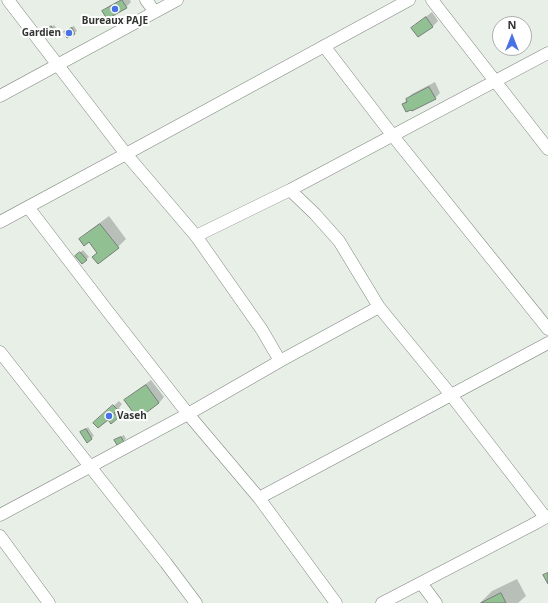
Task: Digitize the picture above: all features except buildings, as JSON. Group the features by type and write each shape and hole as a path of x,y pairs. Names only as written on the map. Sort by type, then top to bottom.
{"street":[{"path":"8,0 126,154 196,236 262,330 280,361"},
{"path":"146,0 155,12"},
{"path":"0,96 177,0"},
{"path":"0,222 408,0"},
{"path":"432,0 548,149"},
{"path":"324,46 393,136 548,329"},
{"path":"196,236 290,190 548,53"},
{"path":"290,190 316,214 339,240 379,307 547,516 382,603"},
{"path":"28,207 188,414 259,498 336,603"},
{"path":"0,515 188,414 280,361 379,307"},
{"path":"259,498 548,343"},
{"path":"0,352 196,603"},
{"path":"0,536 49,603"},
{"path":"421,583 436,603"}],"place":[{"name":"Bureaux PAJE","path":"115,9"},
{"name":"Gardien","path":"69,33"},
{"name":"Vaseh","path":"109,416"}]}
